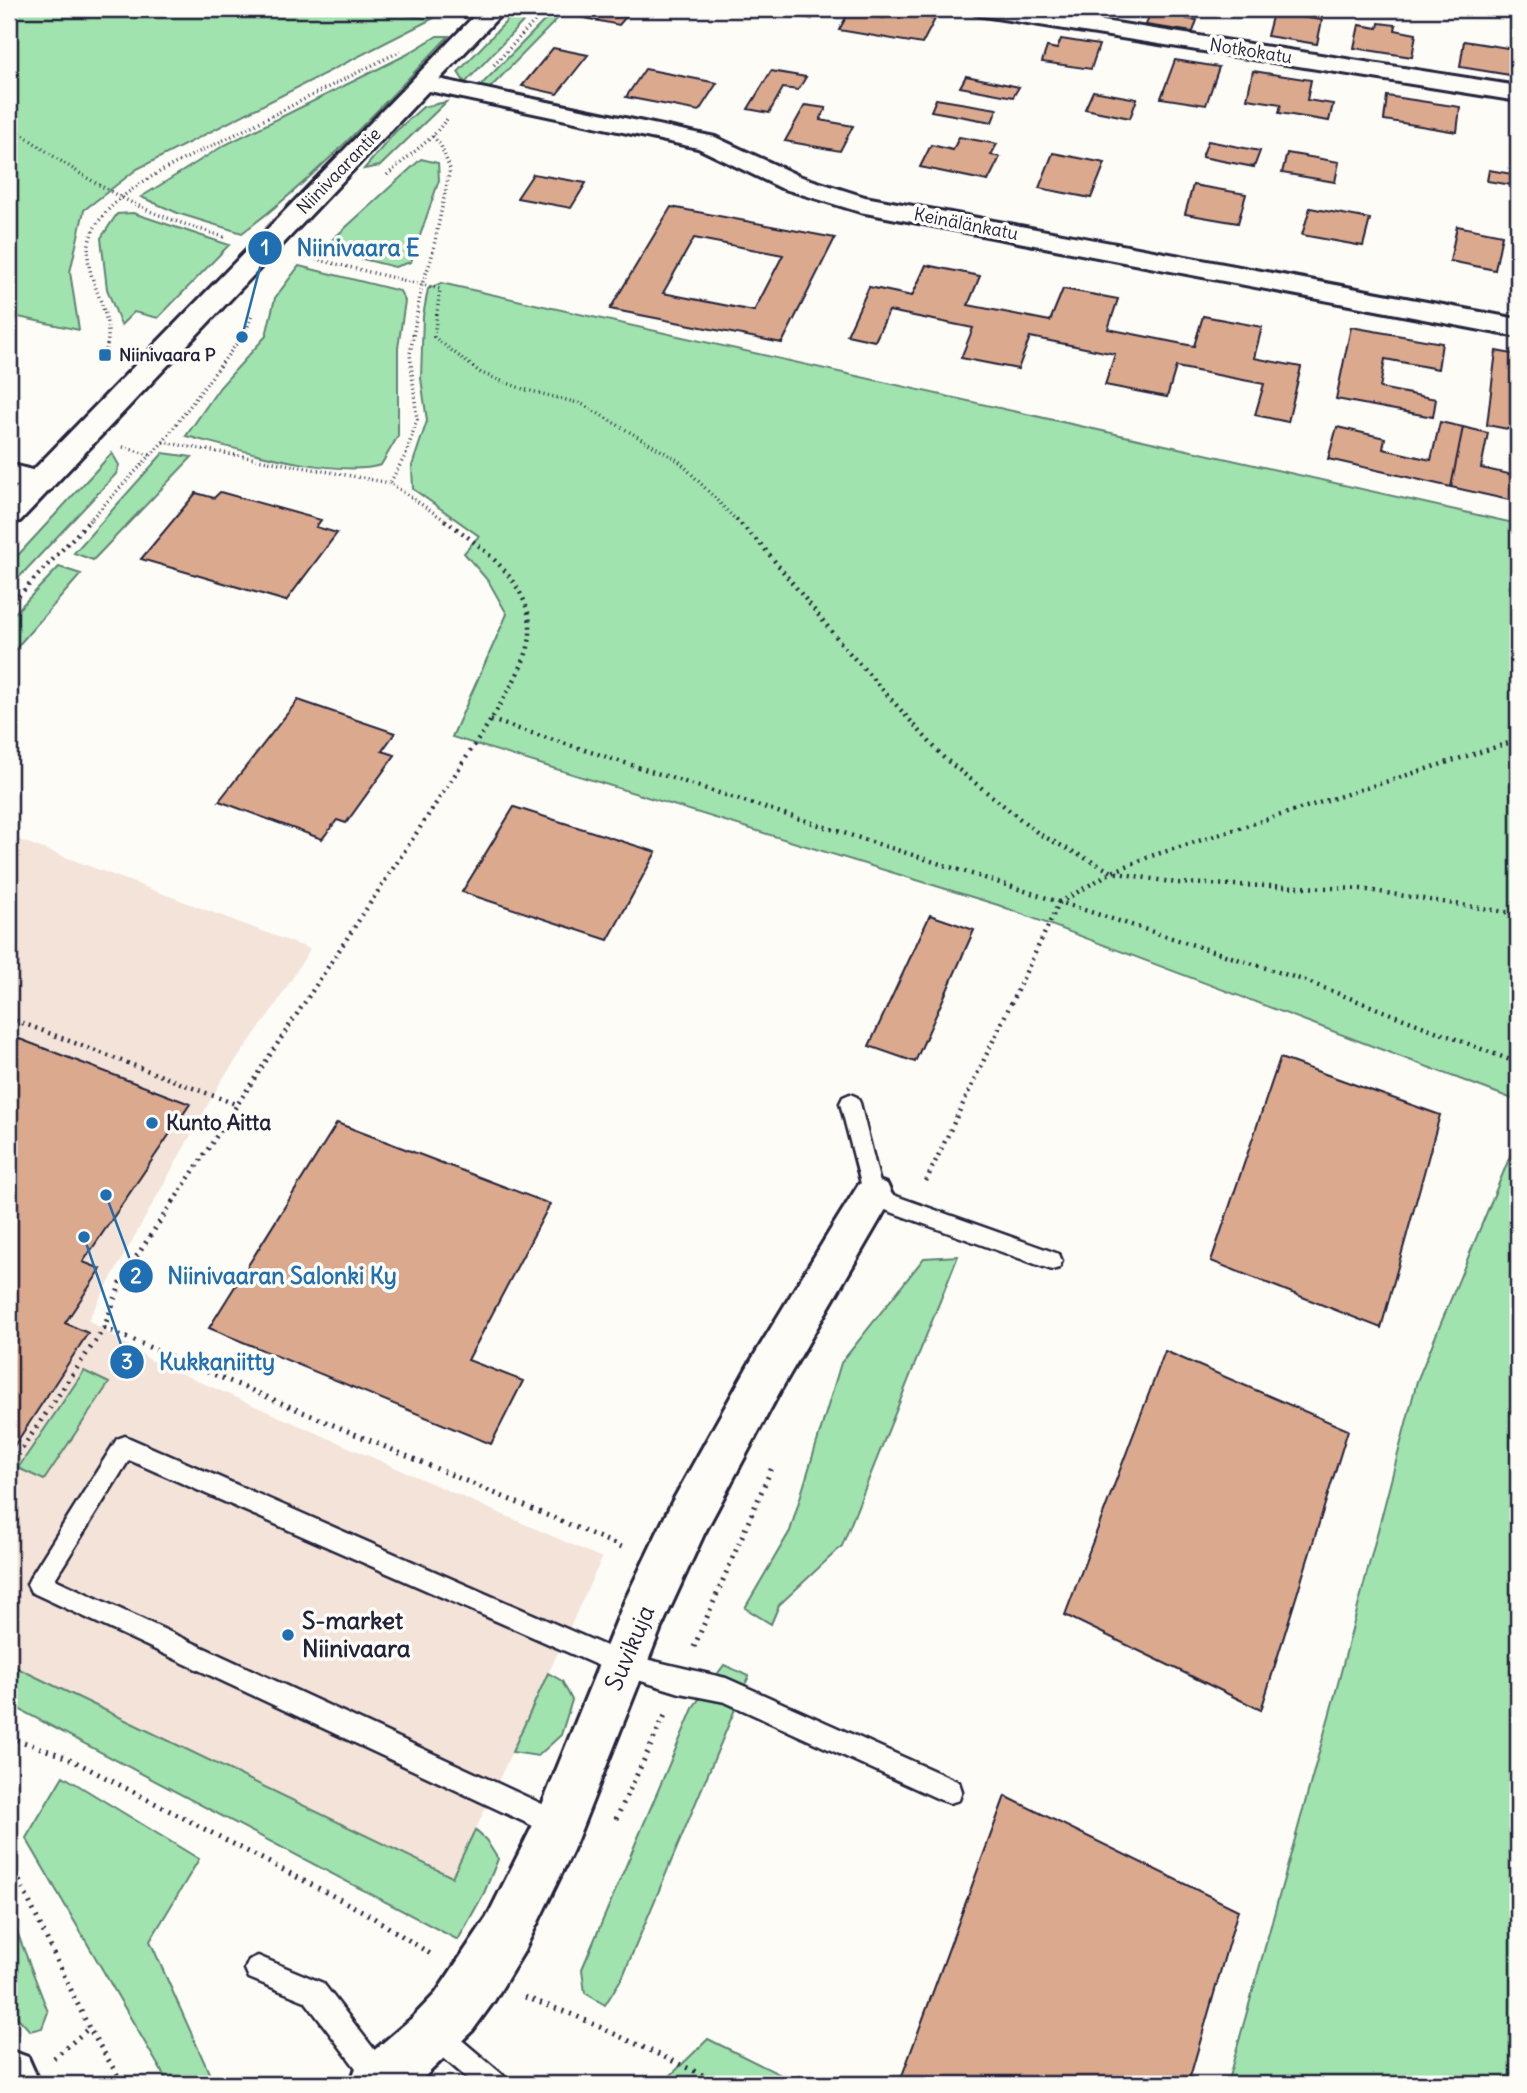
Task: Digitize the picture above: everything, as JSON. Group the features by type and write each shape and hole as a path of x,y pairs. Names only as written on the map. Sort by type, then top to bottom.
{"street":[{"name":"Niinivaarantie","path":"9,514 494,9"},
{"name":"Notkokatu","path":"983,9 1518,94"},
{"name":"Keinälänkatu","path":"424,83 706,142 790,182 860,204 1518,328"},
{"path":"9,474 40,482"},
{"name":"Suvikuja","path":"379,2082 436,2034 476,1984 521,1904 665,1566 766,1371 873,1197"},
{"path":"9,2076 14,2084"}],"lane":[{"path":"850,1103 873,1197 1052,1261"},
{"path":"557,1824 39,1584 125,1447 623,1665 680,1681 726,1690 950,1791"},
{"path":"258,1969 314,1992 379,2082"},
{"path":"436,2034 495,2084"}],"path":[{"path":"387,176 433,136 468,93 546,9"},
{"path":"98,363 105,355 111,339 109,324 89,270 88,251 91,237 98,226 123,197 163,171 408,47"},
{"path":"9,125 61,161 123,197 171,220 229,238"},
{"path":"390,483 406,454 417,420 410,354 422,284 431,260 450,169 441,146 433,136"},
{"path":"307,257 440,289 434,337 481,373 523,389 582,404 679,461 764,548 845,649 944,758 1039,834 1112,872 1176,883 1361,889 1518,914"},
{"path":"9,606 163,442 246,331 253,311"},
{"path":"85,436 150,455"},
{"path":"9,1468 104,1328 123,1277 491,720 523,663 530,623 520,590 487,553 390,483 163,442"},
{"path":"491,720 1303,980 1518,1063"},
{"path":"1059,903 1112,872 1150,856 1518,740"},
{"path":"9,1018 238,1105"},
{"path":"104,1328 718,1590"},
{"path":"9,1737 66,1757 366,1913 476,1984 576,2015 722,2084"},
{"path":"9,1858 89,2028 123,2084"}],"shaded area":[{"name":"S-market Niinivaara","path":"9,836 310,949 275,1006 221,1081 88,1320 152,1361 602,1558 453,1878 9,1664"}],"green space":[{"path":"9,9 367,9 432,19 137,169 84,210 70,272 79,330 9,315"},
{"path":"518,9 535,9 465,83 458,72"},
{"path":"556,9 567,9 487,91 478,88"},
{"path":"437,36 449,36 324,164 242,233 180,214 141,197 223,146 406,55"},
{"path":"446,102 380,166 364,169 395,132 423,107"},
{"path":"421,159 438,163 439,180 411,262 395,267 322,249"},
{"path":"133,213 229,245 158,318 134,312 121,325 107,289 101,238 117,214"},
{"path":"299,266 400,291 405,301 398,348 398,436 381,465 338,468 312,465 186,436 220,387 266,336 275,298"},
{"path":"441,283 1518,524 1518,1101 998,905 452,737 507,614 489,582 464,553 479,536 413,489 412,466 427,421 421,378 423,316 428,289"},
{"path":"112,453 119,465 116,474 9,588 9,565"},
{"path":"163,453 192,457 93,560 74,553"},
{"path":"59,567 81,574 9,656 9,619"},
{"path":"1518,1137 1518,2084 1227,2084 1336,1691 1417,1381"},
{"path":"958,1256 842,1546 779,1605 771,1624 745,1608 790,1531 841,1363 924,1258"},
{"path":"84,1371 109,1383 44,1480 18,1468"},
{"path":"9,1664 452,1877 475,1830 486,1840 498,1859 484,1893 458,1940 9,1704"},
{"path":"724,1665 749,1676 623,1976 605,2005 585,1993 582,1969 694,1706"},
{"path":"548,1673 562,1681 572,1700 561,1735 538,1756 512,1752"},
{"path":"63,1776 199,1859 150,1941 214,2084 169,2084 26,1838"},
{"path":"9,1911 48,2012 42,2028 30,2031 9,2008"},
{"path":"708,2039 799,2084 668,2084 665,2081"}],"building":[{"path":"587,9 633,9 619,25 580,17"},
{"path":"762,9 818,9 812,19"},
{"path":"1072,9 1111,9 1107,18 1071,13"},
{"path":"1151,9 1190,9 1187,19 1197,20 1193,32 1146,25"},
{"path":"888,11 935,19 922,44 839,30 849,12 884,18"},
{"path":"1273,13 1322,20 1317,44 1267,36"},
{"path":"1379,23 1396,25 1395,30 1416,34 1412,57 1354,48 1359,25 1378,28"},
{"path":"1061,39 1099,45 1091,69 1042,62 1047,47 1057,49"},
{"path":"1464,41 1514,49 1510,75 1460,67"},
{"path":"553,48 588,55 557,94 522,86"},
{"path":"1175,60 1219,67 1206,105 1161,98"},
{"path":"645,69 717,83 699,111 626,97"},
{"path":"771,71 806,77 798,90 783,88 769,113 748,109"},
{"path":"1253,71 1311,80 1307,100 1333,104 1329,121 1279,113 1281,104 1247,99"},
{"path":"966,76 1019,87 1013,97 960,87"},
{"path":"1093,91 1137,99 1130,118 1085,109"},
{"path":"1387,96 1460,107 1457,132 1384,120"},
{"path":"936,99 997,109 992,122 931,111"},
{"path":"805,105 826,108 820,120 853,126 840,151 785,141"},
{"path":"959,137 997,144 991,155 1000,157 988,181 920,167 931,145 953,150"},
{"path":"1208,141 1260,151 1254,167 1202,157"},
{"path":"1053,153 1105,163 1091,198 1039,188"},
{"path":"1287,153 1339,162 1335,182 1282,173"},
{"path":"1489,170 1518,175 1518,186 1487,181"},
{"path":"533,174 586,183 571,208 517,198"},
{"path":"1193,185 1246,194 1238,223 1185,214"},
{"path":"671,207 835,238 782,343 610,309","holes":["694,238 783,255 754,311 663,293"]},
{"path":"1310,208 1370,219 1363,246 1302,235"},
{"path":"1457,226 1502,235 1495,270 1450,261"},
{"path":"926,265 980,276 968,305 1050,321 1063,289 1118,299 1108,329 1183,344 1194,346 1203,316 1262,327 1254,358 1301,367 1288,422 1255,415 1264,384 1176,367 1167,397 1105,385 1115,354 1030,337 1018,369 961,358 973,328 889,311 875,341 847,335 869,287 912,296"},
{"path":"1351,327 1442,343 1438,369 1385,359 1380,388 1436,399 1433,417 1336,399"},
{"path":"1496,351 1518,355 1518,380 1513,404 1518,405 1518,431 1487,425"},
{"path":"1440,422 1463,427 1451,487 1328,459 1337,427 1385,438 1383,449 1431,460"},
{"path":"1463,427 1488,433 1481,468 1518,476 1518,502 1451,487"},
{"path":"220,492 321,520 316,527 337,533 286,601 141,559 196,493 214,498"},
{"path":"298,700 395,733 382,751 395,755 346,823 337,820 322,839 219,801"},
{"path":"514,807 656,852 608,940 462,892"},
{"path":"930,915 974,930 915,1062 869,1046"},
{"path":"9,1035 190,1104 83,1262 101,1269 65,1323 88,1333 9,1454"},
{"path":"1280,1058 1440,1115 1381,1328 1211,1261"},
{"path":"337,1123 550,1204 468,1360 523,1381 491,1444 209,1328"},
{"path":"1165,1351 1348,1430 1261,1710 1065,1615"},
{"path":"1005,1796 1238,1910 1188,2084 899,2084"}],"place":[{"name":"Niinivaara E","path":"242,337"},
{"name":"Niinivaara P","path":"105,355"},
{"name":"Kunto Aitta","path":"152,1123"},
{"name":"Niinivaaran Salonki Ky","path":"106,1195"},
{"name":"Kukkaniitty","path":"84,1237"},
{"name":"S-market Niinivaara","path":"288,1635"}]}
